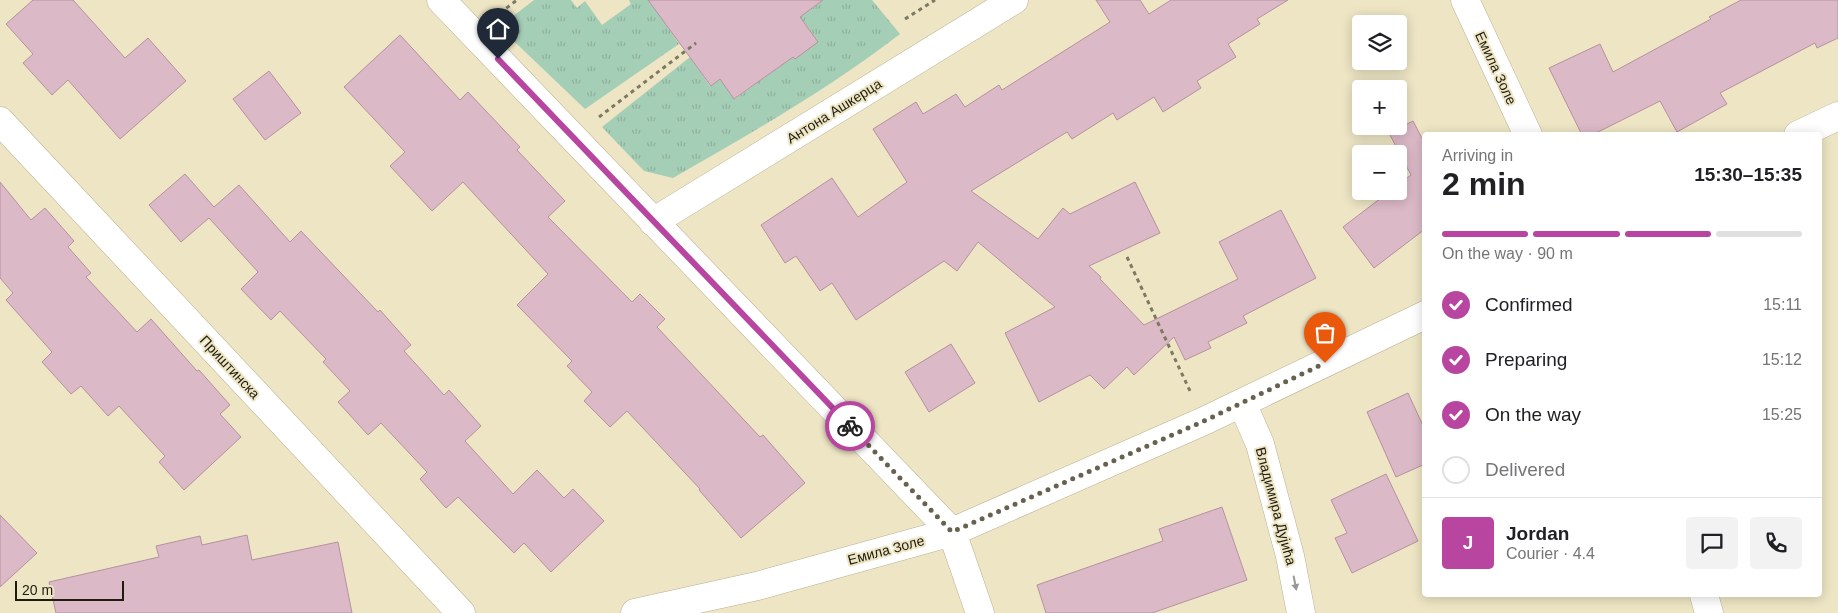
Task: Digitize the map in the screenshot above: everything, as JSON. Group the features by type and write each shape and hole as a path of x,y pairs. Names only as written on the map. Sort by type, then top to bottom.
{"street":[{"path":"441,0 952,532 980,613"},
{"name":"Антона Ашкерца","path":"653,222 1014,0"},
{"name":"Емила Золе","path":"1465,0 1527,132"},
{"path":"1804,132 1838,116"},
{"name":"Приштинска","path":"0,121 461,613"},
{"name":"Емила Золе","path":"635,613 757,586 952,532 1204,421 1422,316"},
{"name":"Владимира Дујића","path":"1242,403 1260,444 1290,556 1301,613"},
{"path":"1705,597 1709,613"}],"path":[{"path":"905,19 935,0"},
{"path":"572,137 696,43"},
{"path":"1127,256 1204,421"}],"green space":[{"path":"534,0 571,0 577,8 585,1 602,25 631,4 629,0 671,0 676,6 661,17 679,44 585,109 499,27"},
{"path":"815,0 872,0 900,34 818,92 673,178 644,171 602,127 690,57 710,86 720,79 735,99 765,77 752,58 818,42 800,17 818,4"}],"building":[{"path":"33,0 73,0 125,58 148,38 186,81 120,139 68,80 52,95 23,63 33,54 6,24"},
{"path":"648,0 823,0 800,17 818,42 795,59 793,57 734,99 720,79 711,86"},
{"path":"1096,0 1140,0 1149,14 1171,0 1288,0 1257,19 1260,24 1228,44 1236,57 1197,81 1201,88 1163,112 1154,97 1117,120 1113,113 1072,139 1067,132 971,191 1038,239 1063,208 1070,214 1135,182 1160,233 1089,266 1144,325 1238,279 1219,242 1281,210 1316,278 1243,316 1247,323 1208,342 1211,348 1185,360 1174,337 1134,375 1127,367 1104,389 1090,375 1039,402 1005,333 1055,307 978,242 957,271 944,261 856,320 832,283 820,291 796,256 785,263 761,225 832,178 858,217 907,182 873,129 916,102 923,114 956,94 965,107 999,85 1002,90 1110,22"},
{"path":"1741,0 1838,0 1838,38 1817,48 1815,43 1720,93 1727,104 1677,132 1660,101 1598,132 1581,132 1549,68 1600,44 1613,72 1711,19 1709,17"},
{"path":"400,35 460,100 468,92 520,147 517,150 565,201 548,217 632,302 640,294 665,319 657,327 760,437 763,435 805,483 741,538 700,489 627,411 610,427 584,401 592,392 567,366 572,361 517,305 548,274 463,182 432,211 390,166 405,152 344,87"},
{"path":"269,71 301,113 265,140 233,99"},
{"path":"1413,121 1422,138 1422,231 1374,268 1343,227 1378,200 1407,200 1407,178 1411,175 1407,167 1407,145 1395,145 1390,135 1407,135 1407,124"},
{"path":"185,174 214,207 239,185 290,242 301,231 378,312 380,310 411,345 404,351 444,395 449,390 481,426 465,441 513,494 537,470 564,498 573,489 604,521 551,572 524,543 514,553 458,497 446,508 420,479 427,472 381,423 368,435 338,402 350,391 323,362 326,359 280,311 271,320 241,289 258,272 209,218 181,242 149,205"},
{"path":"0,182 31,220 45,208 74,241 68,247 91,273 86,277 137,332 151,319 230,405 220,414 241,437 184,490 159,462 165,456 119,406 108,416 81,386 71,394 42,362 52,352 6,300 13,293 0,278"},
{"path":"951,344 975,383 929,412 905,372"},
{"path":"1408,393 1422,423 1422,465 1396,477 1367,412"},
{"path":"1386,474 1418,541 1352,573 1335,538 1347,533 1331,500"},
{"path":"1222,507 1247,580 1152,613 1046,613 1037,585 1163,541 1159,529"},
{"path":"0,515 37,553 0,587"},
{"path":"247,535 252,560 338,542 352,613 56,613 49,582 159,557 156,546 200,536 202,545"}],"way so far":[{"path":"850,426 952,532 1204,421 1325,363"}],"route":[{"path":"498,59 850,426"}]}
